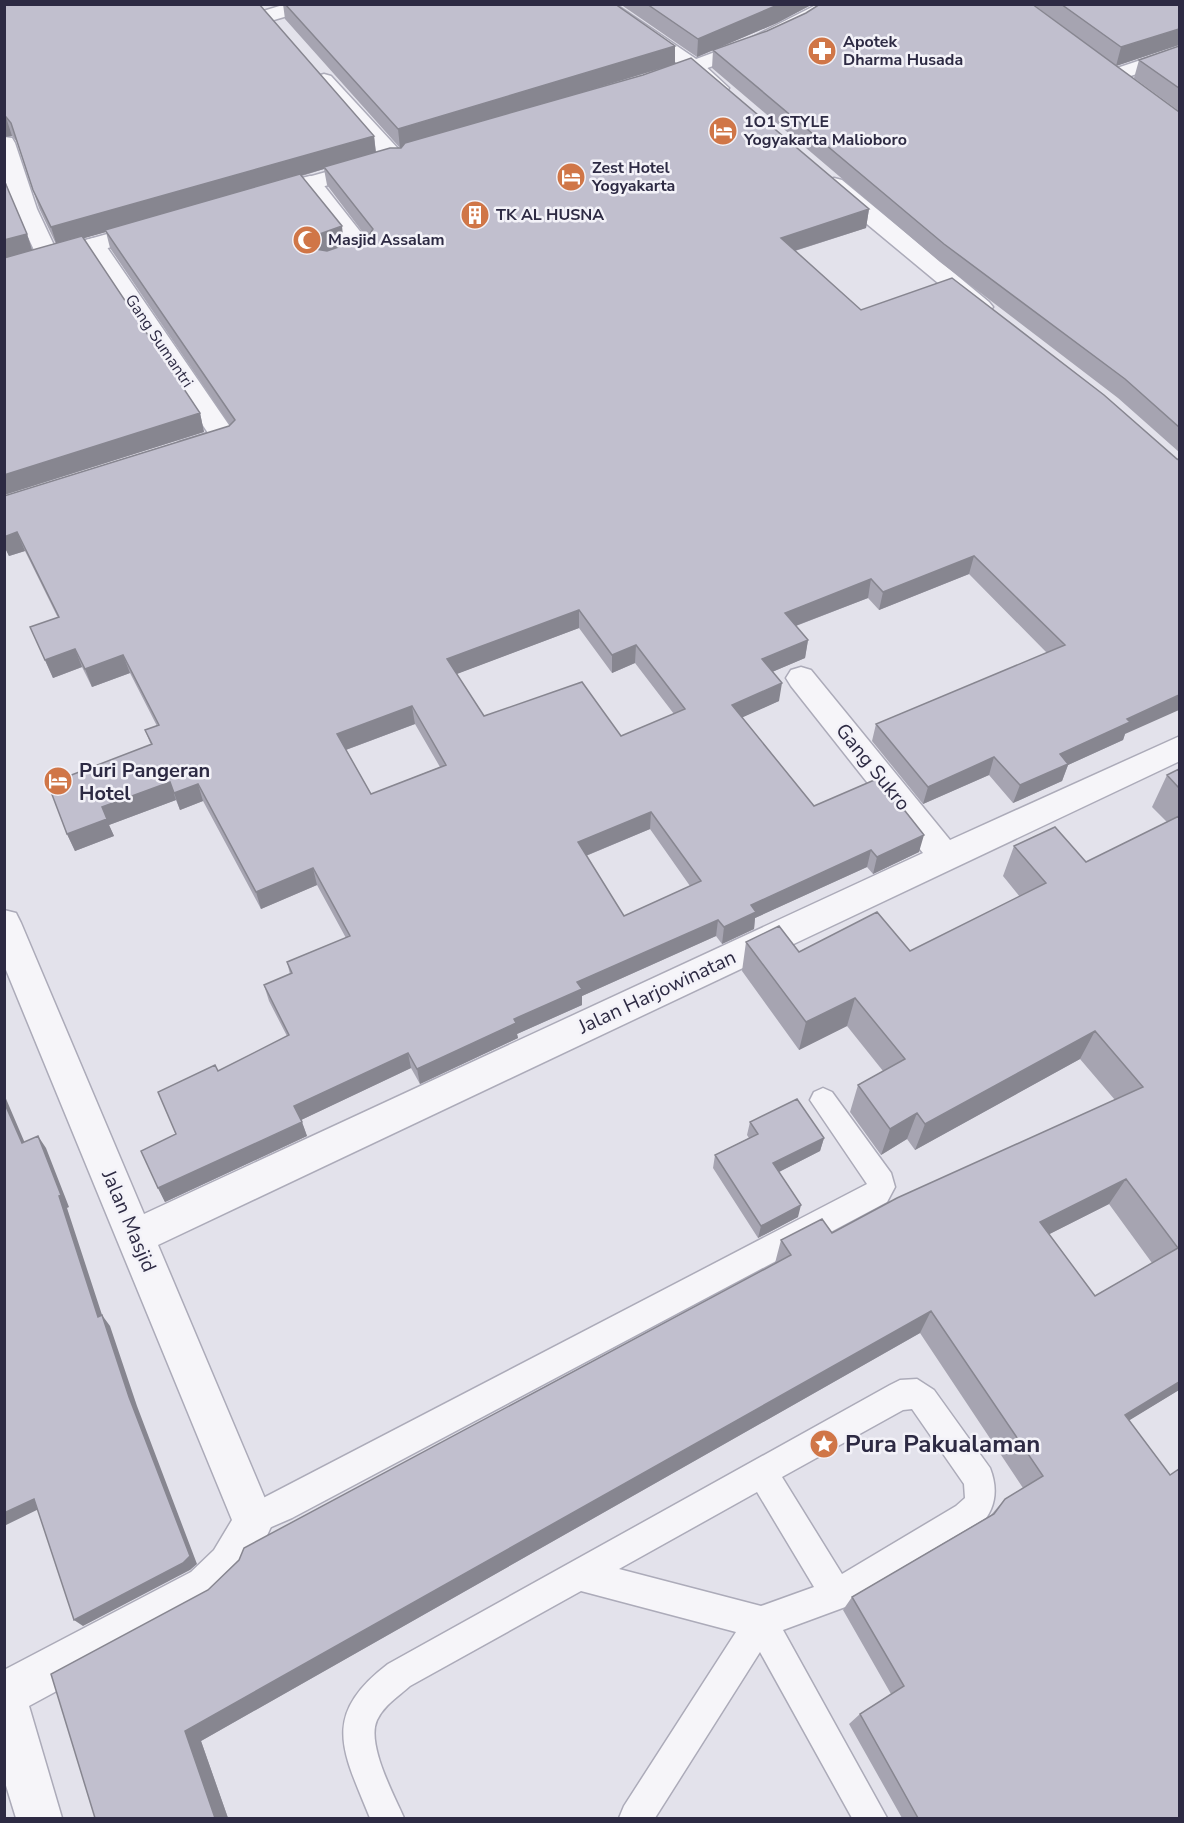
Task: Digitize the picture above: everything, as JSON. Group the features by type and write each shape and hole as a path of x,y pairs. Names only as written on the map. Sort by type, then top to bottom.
{"street":[{"path":"269,17 308,4"},
{"path":"601,4 695,67 737,103"},
{"path":"636,86 752,45 834,4"},
{"path":"1112,76 1179,53"},
{"path":"307,62 395,159"},
{"path":"1095,63 1131,90"},
{"path":"4,143 26,209 48,258"},
{"path":"242,203 418,152"},
{"path":"813,167 931,269 996,319"},
{"path":"310,183 362,249 329,261"},
{"path":"4,270 174,222"},
{"name":"Gang Sumantri","path":"94,245 224,437 169,454"},
{"name":"Gang Sukro","path":"801,678 945,857"},
{"name":"Jalan Harjowinatan","path":"135,1237 1179,747"},
{"name":"Jalan Masjid","path":"4,923 253,1520"},
{"path":"39,1818 4,1696 206,1587 226,1572 241,1551 253,1520"}],"lane":[{"path":"253,1520 281,1508 877,1193 881,1182 823,1100"},
{"path":"387,1818 357,1740 362,1711 373,1695 399,1675 900,1395 911,1393 924,1400 979,1479 980,1499 976,1508 967,1516 837,1595 761,1622 580,1575"},
{"path":"761,1471 837,1595"},
{"path":"636,1818 761,1622"},
{"path":"761,1622 870,1818"}],"building":[{"path":"4,4 259,4 374,136 51,227 33,190 11,123 6,117 4,118"},
{"path":"285,4 615,4 675,46 398,129"},
{"path":"647,4 780,4 698,39"},
{"path":"820,4 1032,4 1179,112 1179,427 1125,379 944,244 713,50 767,31"},
{"path":"1061,4 1179,4 1179,29 1121,47"},
{"path":"1179,46 1179,88 1139,60"},
{"path":"691,58 869,209 781,238 861,310 952,278 1104,395 1179,460 1179,695 1127,719 1130,722 1060,754 1068,764 1020,785 994,757 928,787 876,724 1065,645 974,556 883,592 871,579 785,613 808,640 762,659 782,683 732,705 814,806 879,778 924,835 877,857 871,850 751,905 756,912 724,927 718,920 577,982 582,989 514,1019 516,1023 417,1069 408,1053 294,1106 302,1122 158,1188 141,1151 176,1134 158,1092 215,1065 218,1071 289,1035 264,985 292,973 287,962 350,936 313,868 256,892 198,784 174,793 170,782 102,807 107,819 67,834 48,784 152,744 145,730 159,725 123,655 85,669 75,649 45,660 30,627 59,617 17,532 4,537 4,496 229,426 235,420 105,230 300,174 342,226 317,235 312,241 316,249 327,251 368,237 373,229 324,167 390,148 401,148 405,143 643,75","holes":["579,610 612,655 636,645 685,709 621,736 582,682 484,716 447,659","412,706 446,765 371,794 337,734","651,812 701,881 624,916 578,842"]},
{"path":"4,180 27,234 4,240"},
{"path":"82,236 200,413 4,475 4,258"},
{"path":"1179,769 1179,788 1167,775"},
{"path":"1179,816 1179,1382 1125,1415 1170,1475 1179,1469 1179,1818 918,1818 860,1714 904,1686 852,1597 994,1514 1005,1499 1043,1476 931,1311 185,1731 215,1818 95,1818 51,1674 208,1590 239,1560 244,1548 791,1255 781,1240 822,1219 832,1233 897,1198 1143,1087 1095,1031 925,1124 917,1113 890,1129 858,1085 905,1059 855,998 806,1022 746,942 779,926 799,952 877,912 910,951 1046,883 1014,846 1055,827 1086,862","holes":["1126,1179 1178,1248 1095,1296 1040,1222"]},
{"path":"797,1099 824,1138 773,1163 801,1205 761,1226 715,1155 758,1134 750,1122"},
{"path":"4,1102 22,1143 38,1136 61,1195 59,1196 98,1317 102,1315 129,1397 190,1556 183,1563 74,1620 34,1499 4,1513"}],"place":[{"name":"Apotek Dharma Husada","path":"822,51"},
{"name":"1O1 STYLE Yogyakarta Malioboro","path":"723,131"},
{"name":"Zest Hotel Yogyakarta","path":"571,177"},
{"name":"TK AL HUSNA","path":"475,215"},
{"name":"Masjid Assalam","path":"307,240"},
{"name":"Puri Pangeran Hotel","path":"58,781"},
{"name":"Pura Pakualaman","path":"824,1444"}]}
